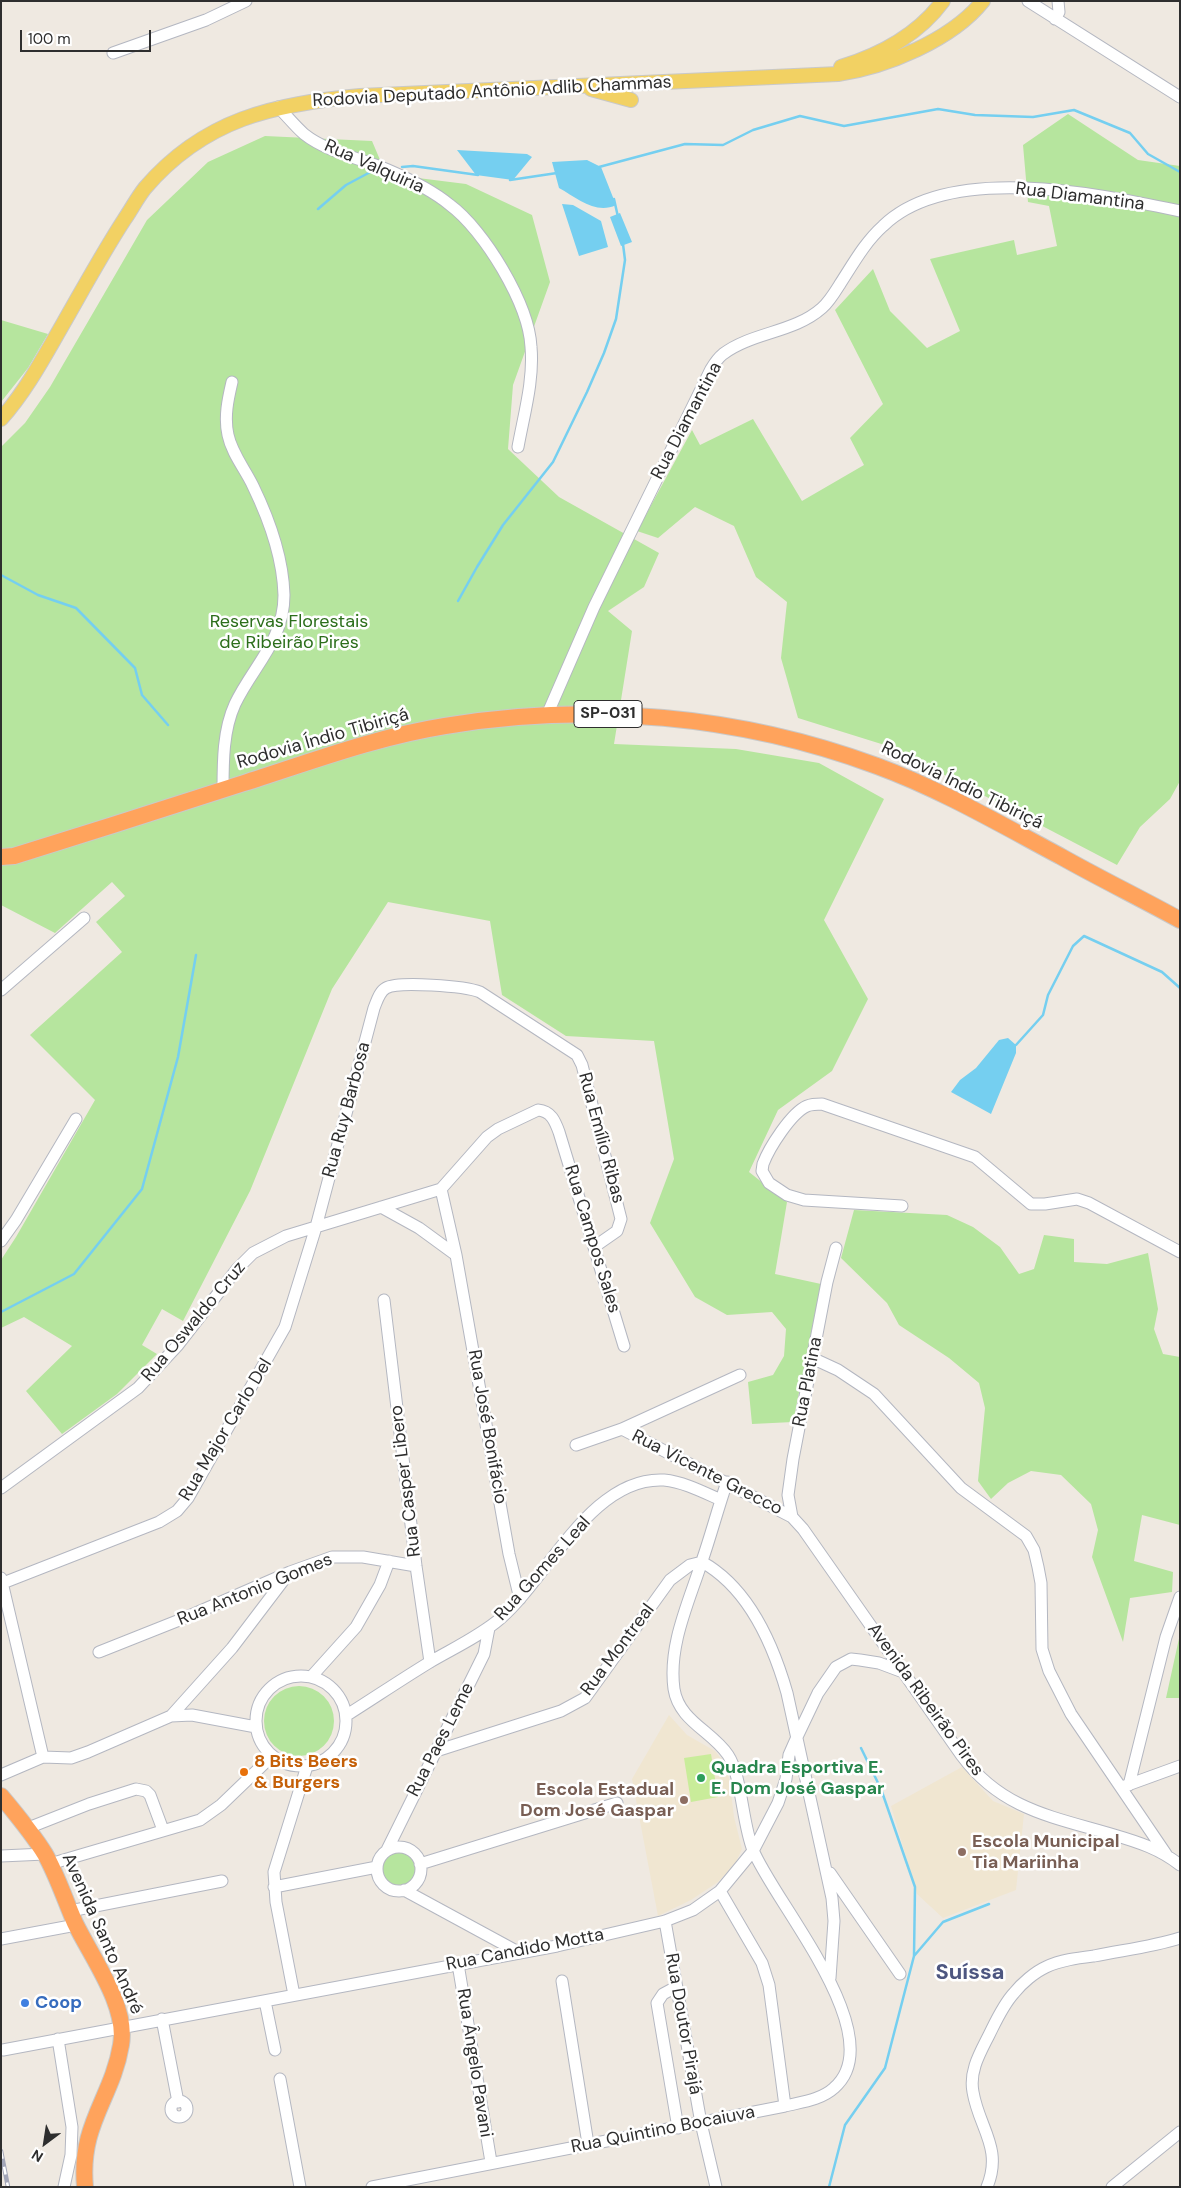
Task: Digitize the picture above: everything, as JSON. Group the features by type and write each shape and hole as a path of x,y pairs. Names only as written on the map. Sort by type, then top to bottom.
{"highway":[{"name":"Rodovia Índio Tibiriçá","path":"5,858 357,746 444,726 547,715 612,714 714,723 772,735 867,762 916,782 1180,920"},
{"name":"Avenida Santo André","path":"1,1796 28,1828 48,1859 73,1918 107,1985 123,2027 117,2061 95,2115 79,2142 85,2187"}],"main road":[{"name":"Rodovia Deputado Antônio Adlib Chammas","path":"808,74 851,64 889,47 916,30 943,1"},
{"name":"Rodovia Deputado Antônio Adlib Chammas","path":"1,419 22,393 115,234 144,189 190,145 224,126 278,107 360,96 858,71 909,52 961,22 983,2"},
{"path":"583,86 612,97 631,100"}],"street":[{"path":"113,53 206,20 246,1"},
{"path":"976,1 988,1"},
{"path":"1016,1 1031,3 1180,97"},
{"path":"1055,19 1058,12 1058,1"},
{"name":"Rua Valquiria","path":"278,107 305,135 334,151 386,169 425,188 451,205 470,223 492,254 510,282 526,322 531,344 532,371 518,448"},
{"name":"Rua Diamantina","path":"547,715 594,607 711,369 722,355 734,348 806,320 824,307 860,253 882,226 900,212 941,195 992,188 1057,190 1123,199 1180,211"},
{"path":"223,790 224,742 234,706 246,682 273,644 280,624 284,596 282,577 270,527 253,485 235,456 228,435 227,410 232,382"},
{"path":"2,985 84,918"},
{"name":"Rua Emílio Ribas","path":"380,994 386,988 400,984 474,990 496,1001 576,1055 582,1065 621,1220 617,1231 594,1247"},
{"name":"Rua Ruy Barbosa","path":"316,1227 374,1008 380,994"},
{"path":"902,1206 804,1200 787,1196 769,1182 762,1171 766,1157 792,1118 807,1106 822,1104 965,1153 984,1164 1021,1198 1031,1204 1045,1204 1077,1199 1089,1203 1180,1252"},
{"name":"Rua Campos Sales","path":"442,1189 487,1137 512,1121 530,1113 543,1110 552,1118 559,1132 624,1346"},
{"path":"1,1241 16,1220 76,1119"},
{"name":"Rua Oswaldo Cruz","path":"1,1488 138,1388 178,1345 237,1268 252,1253 286,1236 442,1189"},
{"name":"Rua José Bonifácio","path":"442,1189 456,1255 509,1554 520,1599"},
{"path":"381,1207 419,1228 456,1255"},
{"name":"Rua Major Carlo Del","path":"2,1580 159,1522 177,1511 188,1498 285,1328 316,1227"},
{"name":"Rua Platina","path":"792,1516 788,1495 790,1478 827,1282 836,1248"},
{"name":"Rua Casper Libero","path":"384,1300 416,1566 430,1662"},
{"path":"812,1358 857,1381 874,1394 960,1488 1026,1536 1034,1550 1038,1566 1042,1649 1049,1671 1071,1714 1125,1786 1166,1854"},
{"path":"576,1445 622,1429 740,1375"},
{"name":"Rua Vicente Grecco","path":"622,1429 792,1516"},
{"name":"Rua Gomes Leal","path":"347,1715 430,1662 489,1628 520,1599 585,1520 604,1502 623,1489 643,1482 663,1480 681,1483 721,1500"},
{"path":"727,1482 682,1620 673,1672 674,1690 678,1705 686,1716 718,1743 728,1756 735,1770 742,1810 753,1851 830,1978"},
{"name":"Avenida Ribeirão Pires","path":"792,1516 803,1528 974,1772 1004,1797 1024,1807 1144,1844 1166,1854 1180,1865"},
{"name":"Rua Antonio Gomes","path":"99,1652 190,1616 290,1572 332,1558 342,1556 416,1566"},
{"path":"311,1677 356,1627 380,1585 389,1561"},
{"path":"702,1562 713,1568 734,1588 766,1636 779,1664 827,1870 834,1921 830,1978"},
{"name":"Rua Montreal","path":"436,1751 562,1711 585,1698 670,1580 690,1565 702,1562"},
{"path":"171,1716 232,1648 290,1572"},
{"path":"2,1580 43,1757"},
{"path":"1125,1786 1166,1638 1180,1598"},
{"name":"Rua Paes Leme","path":"388,1850 484,1654 489,1628"},
{"name":"Rua Candido Motta","path":"3,2050 162,2018 265,2001 520,1953 665,1921 693,1910 720,1891 753,1851 778,1803 786,1780 789,1755 796,1737 825,1682 836,1667 843,1662 860,1660 903,1672"},
{"path":"299,1676 311,1677 332,1689 340,1698 347,1715 345,1732 335,1751 322,1761 307,1766 283,1763 272,1756 259,1738 256,1727 259,1703 266,1693 275,1684 286,1678 299,1676"},
{"path":"1,1775 43,1757 71,1758 171,1716 192,1715 256,1727"},
{"path":"1,1856 48,1859 200,1820 272,1756"},
{"path":"294,1995 274,1887 274,1872 307,1766"},
{"path":"1125,1786 1180,1766"},
{"path":"28,1828 88,1804 136,1789 146,1791 150,1795 164,1830"},
{"path":"420,1864 617,1803"},
{"path":"394,1848 407,1849 418,1858 420,1864 421,1871 416,1883 404,1890 397,1891 385,1886 380,1880 377,1867 382,1855 394,1848"},
{"path":"274,1887 377,1867"},
{"path":"827,1870 900,1974"},
{"path":"1,1939 73,1918 222,1882"},
{"path":"404,1890 520,1953"},
{"path":"720,1891 762,1963 769,1985 784,2106"},
{"name":"Rua Doutor Pirajá","path":"665,1921 701,2123 716,2187"},
{"path":"987,2187 991,2177 992,2149 974,2101 971,2085 973,2071 1002,2009 1014,1992 1045,1967 1070,1960 1155,1945 1180,1938"},
{"name":"Rua Ângelo Pavani","path":"458,1964 491,2162"},
{"name":"Rua Quintino Bocaiuva","path":"372,2187 491,2162 678,2128 820,2097 834,2088 845,2075 851,2059 851,2040 830,1978"},
{"path":"562,1981 588,2144"},
{"path":"676,1987 663,1994 657,2003 678,2128"},
{"path":"265,2001 275,2050"},
{"path":"162,2018 178,2102"},
{"path":"58,2040 79,2142 64,2187"},
{"path":"280,2079 300,2187"},
{"path":"1112,2187 1180,2132"}],"shaded area":[{"name":"Escola Estadual Dom José Gaspar","path":"669,1715 687,1735 715,1751 726,1765 734,1817 742,1849 735,1864 718,1882 691,1900 658,1916 632,1779"},
{"name":"Escola Municipal Tia Mariinha","path":"962,1767 993,1801 1024,1814 1016,1890 943,1918 917,1894 891,1806"}],"green space":[{"path":"1068,114 1138,160 1180,166 1180,781 1170,799 1140,827 1117,865 891,747 798,718 781,658 787,602 756,577 734,526 695,507 658,538 637,531 692,430 700,445 753,419 802,501 864,465 850,438 883,404 835,310 873,269 890,311 927,348 960,331 930,259 1014,240 1017,255 1057,246 1049,206 1028,202 1023,145"},
{"name":"Reservas Florestais de Ribeirão Pires","path":"265,136 372,141 386,174 466,184 532,215 550,282 513,385 508,449 559,497 659,553 644,587 608,611 632,631 614,744 736,749 819,763 884,799 824,920 868,999 832,1071 778,1110 749,1172 787,1202 775,1274 821,1284 793,1422 752,1424 748,1382 773,1375 784,1356 786,1329 772,1312 727,1315 695,1297 650,1223 674,1159 654,1041 566,1036 502,995 490,921 388,902 332,989 250,1191 183,1321 162,1309 142,1345 157,1354 117,1394 62,1434 26,1391 72,1346 24,1317 1,1328 1,1260 95,1100 30,1035 122,952 96,922 125,896 112,882 55,933 1,905 1,447 25,423 50,387 147,220 208,162"},
{"path":"1,320 48,334 28,368 1,402"},
{"path":"854,1210 947,1215 973,1227 1000,1247 1019,1274 1034,1269 1044,1235 1074,1239 1074,1262 1107,1264 1148,1253 1158,1309 1154,1329 1163,1354 1180,1357 1180,1525 1142,1515 1134,1561 1173,1572 1172,1592 1130,1598 1123,1642 1092,1557 1098,1530 1091,1504 1061,1475 1031,1471 1008,1483 991,1499 978,1481 985,1408 979,1383 949,1358 899,1325 887,1303 841,1258"},
{"path":"1180,1634 1180,1698 1166,1698"},
{"path":"306,1686 319,1692 328,1701 332,1707 334,1721 332,1735 324,1746 313,1754 292,1756 285,1754 274,1746 266,1735 264,1714 266,1707 274,1696 285,1688"},
{"name":"Quadra Esportiva E. E. Dom José Gaspar","path":"711,1754 718,1797 691,1802 684,1758"},
{"path":"399,1851 406,1852 411,1856 415,1861 415,1875 411,1880 406,1884 399,1885 392,1884 387,1880 383,1875 382,1868 383,1861 387,1856 392,1852"}],"water":[{"path":"457,150 527,154 532,157 513,180 476,175"},
{"path":"587,160 601,167 616,205 609,208 594,207 559,188 552,162"},
{"path":"562,204 573,205 601,221 608,247 579,256"},
{"path":"620,213 632,242 621,246 610,217"},
{"path":"1008,1038 1016,1045 1016,1053 991,1114 951,1092 960,1080 976,1068 999,1040"}],"waterway":[{"path":"599,167 685,144 723,145 753,130 800,116 844,126 938,109 975,115 1033,117 1074,110 1130,133 1148,154 1180,172"},
{"path":"402,167 413,166 478,175"},
{"path":"318,209 346,185 376,169"},
{"path":"510,180 557,173"},
{"path":"614,199 618,217"},
{"path":"458,601 503,525 553,462 587,392 616,319 625,260 623,244"},
{"path":"1,575 38,595 76,608 135,668 142,695 168,725"},
{"path":"1016,1045 1043,1015 1048,995 1073,946 1084,936 1162,972 1180,988"},
{"path":"1,1312 74,1274 142,1189 178,1057 196,955"},
{"path":"829,2187 845,2125 885,2068 914,1956 915,1887 881,1789 861,1748"},
{"path":"914,1956 943,1922 989,1904"}],"railway":[{"path":"1,2151 8,2187"}],"place":[{"name":"8 Bits Beers & Burgers","path":"244,1772"},
{"name":"Quadra Esportiva E. E. Dom José Gaspar","path":"701,1778"},
{"name":"Escola Estadual Dom José Gaspar","path":"684,1800"},
{"name":"Escola Municipal Tia Mariinha","path":"962,1852"},
{"name":"Coop","path":"25,2003"}],"district":[{"name":"Suíssa","path":"970,1973"}]}
